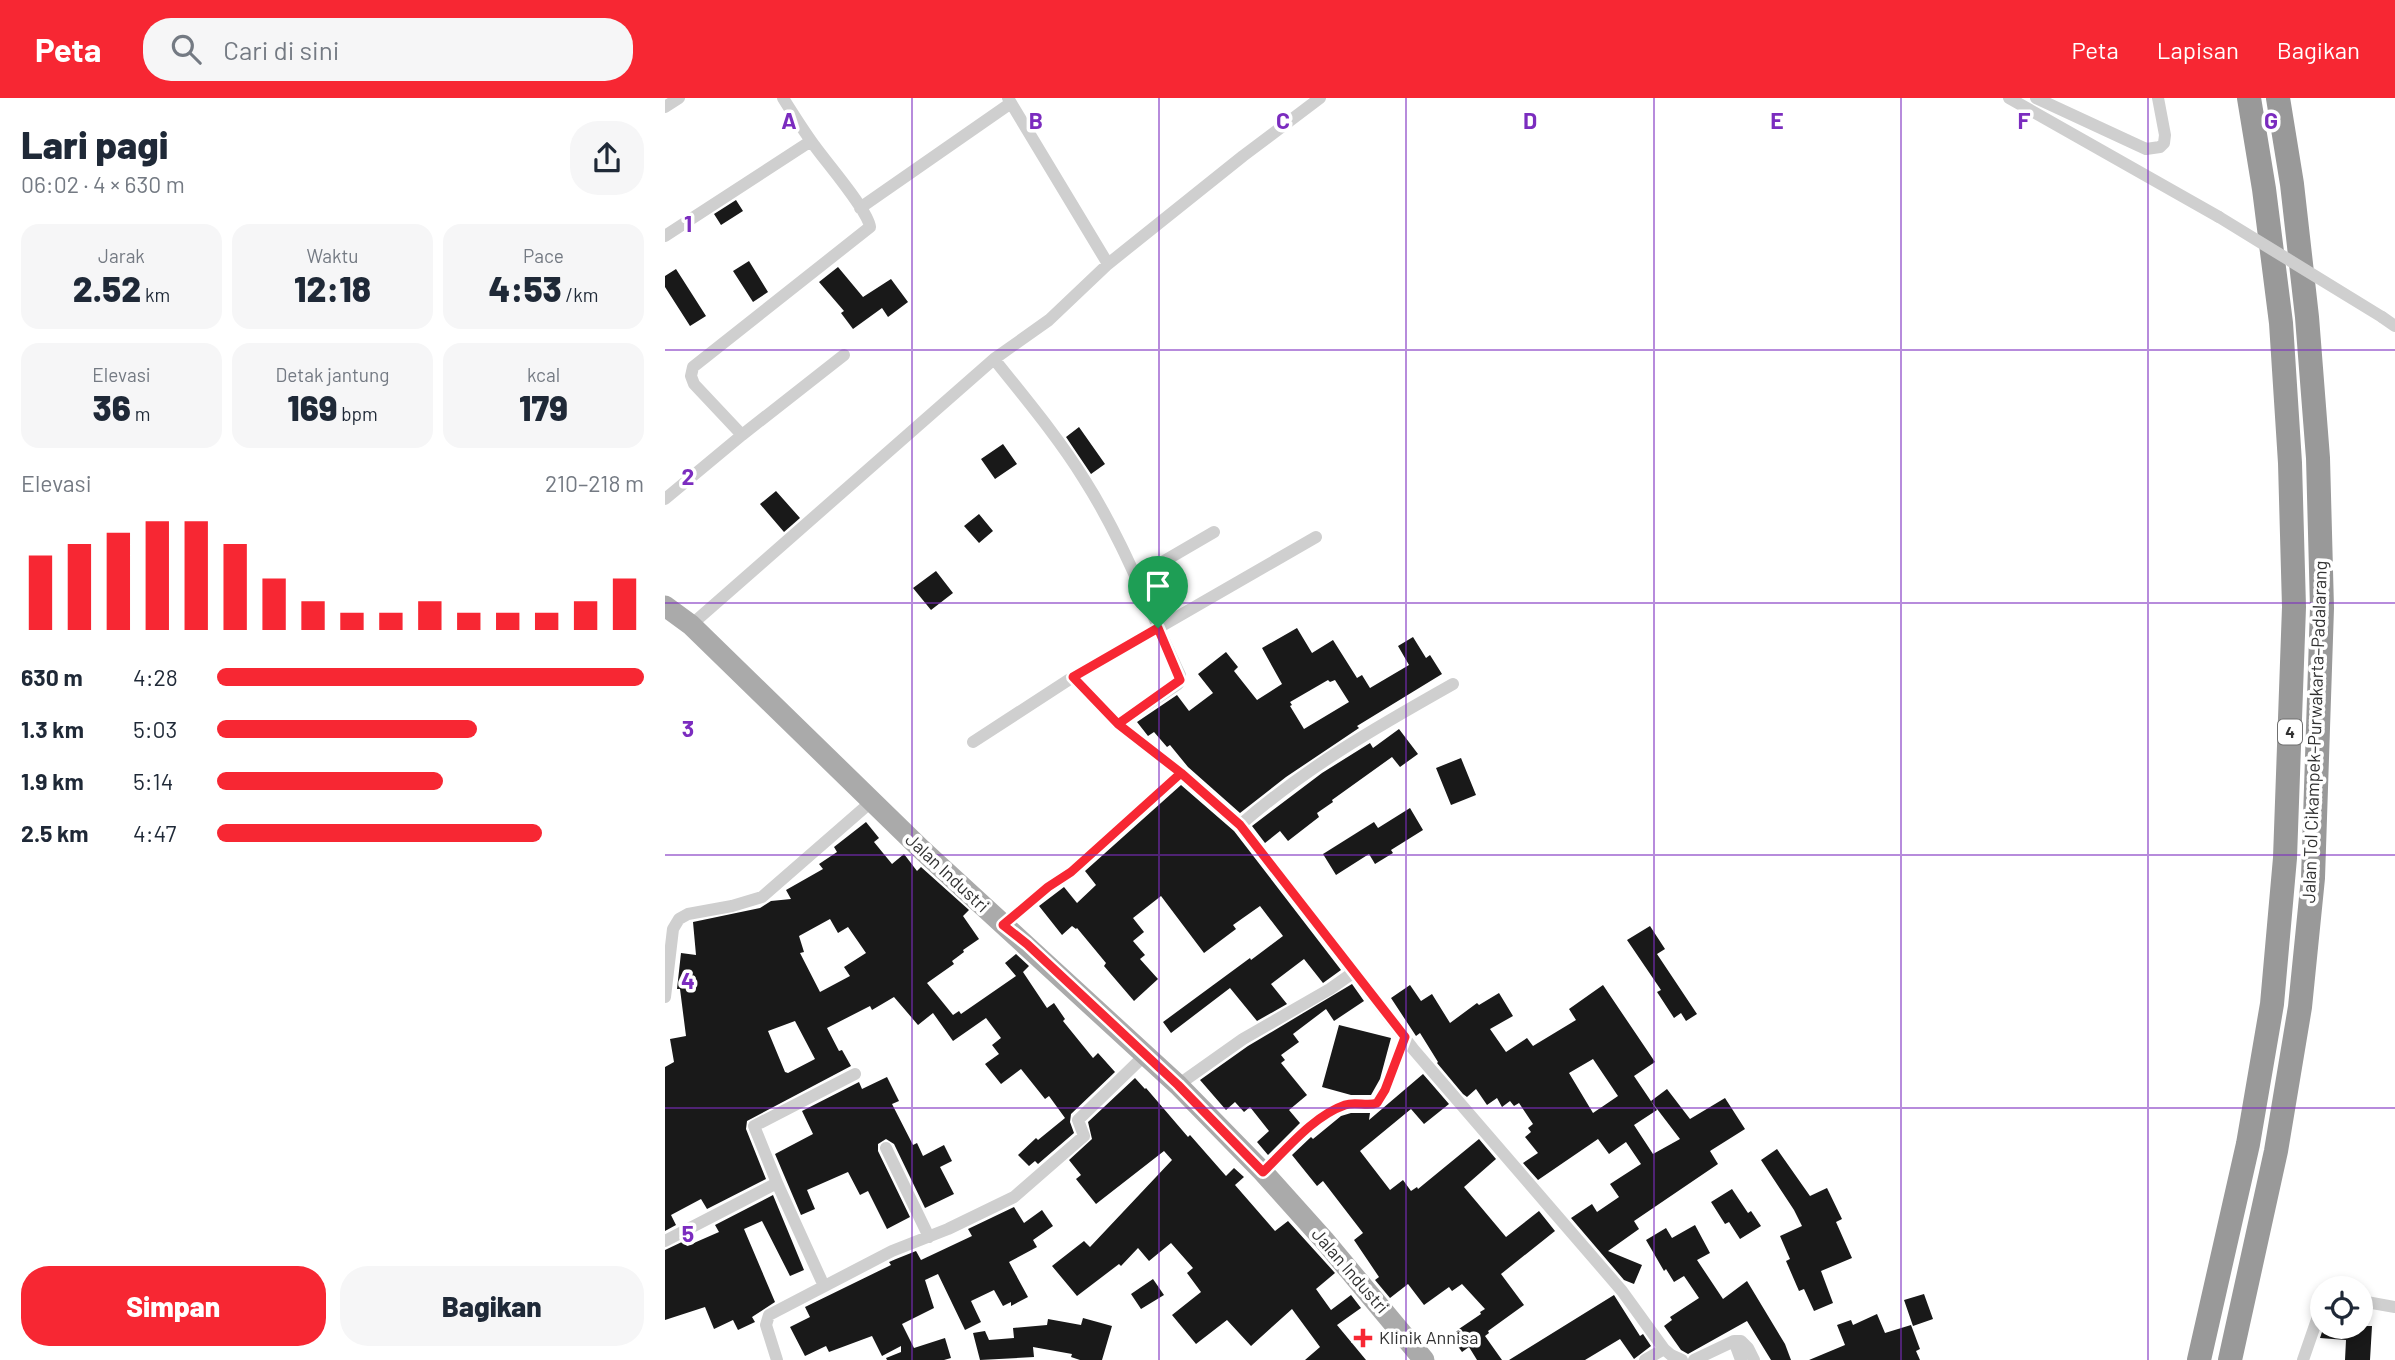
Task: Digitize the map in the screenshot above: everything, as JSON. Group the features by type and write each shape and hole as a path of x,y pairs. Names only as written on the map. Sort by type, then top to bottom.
{"highway":[{"name":"Jalan Tol Cikampek–Purwakarta–Padalarang","path":"2199,1360 2248,1144 2270,1017 2285,858 2294,607 2290,463 2281,323 2265,190 2249,98"},
{"name":"Jalan Tol Cikampek–Purwakarta–Padalarang","path":"2230,1360 2276,1151 2300,1007 2311,910 2322,608 2318,458 2307,317 2292,184 2278,98"}],"main road":[{"name":"Jalan Industri","path":"665,606 691,625 871,802 1178,1085 1263,1172 1425,1360"}],"street":[{"path":"665,107 679,98"},
{"path":"742,435 694,384 691,371 868,229 869,221 783,98"},
{"path":"691,625 995,359 1049,320 1108,264 1320,98"},
{"path":"2009,98 2219,217 2395,326"},
{"path":"2036,98 2145,149 2160,147 2164,143 2158,98"},
{"path":"860,208 1010,101 1108,264"},
{"path":"665,236 811,141"},
{"path":"665,499 844,355"},
{"path":"995,359 1085,479 1122,547 1180,680 1118,724"},
{"path":"1135,578 1214,532"},
{"path":"974,741 1073,677 1316,537"},
{"path":"1073,677 1118,724 1181,773 1240,825 1465,1111 1622,1291 1664,1349 1682,1360"},
{"path":"1240,825 1306,771 1453,684"},
{"path":"1003,925 1048,887 1071,872 1181,773"},
{"path":"665,997 673,929 679,919 688,914 762,897 871,802"},
{"path":"1178,1085 1243,1039 1330,989 1354,972"},
{"path":"1263,1172 1315,1124 1336,1109 1349,1104 1377,1103 1385,1090 1405,1037"},
{"path":"777,1360 766,1325 769,1315 892,1251 929,1237 1014,1197 1084,1136 1079,1120 1145,1055"},
{"path":"824,1286 754,1130 755,1125 855,1074"},
{"path":"886,1148 929,1237"},
{"path":"665,1241 777,1183"},
{"path":"2373,1303 2395,1307"},
{"path":"2302,1360 2310,1338"},
{"path":"1694,1360 1734,1341 1746,1344 1755,1360"},
{"path":"1734,1341 1741,1360"},
{"path":"1645,1360 1664,1349"}],"building":[{"path":"736,200 743,211 721,225 714,214"},
{"path":"749,261 768,292 753,302 733,271"},
{"path":"838,267 863,297 891,279 908,302 888,317 882,308 853,329 841,313 844,311 819,282"},
{"path":"676,269 706,316 690,326 665,287 665,276"},
{"path":"1079,427 1105,464 1091,474 1066,437"},
{"path":"1003,444 1017,464 995,479 981,459"},
{"path":"776,491 800,518 784,532 760,504"},
{"path":"979,514 993,531 979,543 964,526"},
{"path":"936,571 953,593 931,610 913,588"},
{"path":"1297,628 1312,653 1333,640 1357,678 1362,675 1370,688 1409,665 1398,646 1413,637 1426,658 1430,655 1442,674 1357,726 1359,728 1286,777 1240,813 1188,767 1170,745 1167,747 1154,732 1148,736 1137,722 1177,695 1189,711 1213,693 1198,674 1226,652 1238,667 1234,671 1257,700 1282,684 1262,648","holes":["1328,680 1335,680 1349,702 1304,729 1290,702"]},
{"path":"1399,729 1418,754 1400,767 1392,757 1332,800 1333,802 1317,813 1319,817 1288,841 1280,831 1265,843 1252,826 1322,773 1370,743 1373,748"},
{"path":"1461,758 1476,795 1451,805 1436,768"},
{"path":"1181,785 1234,831 1341,970 1323,983 1304,959 1271,984 1287,1004 1257,1021 1230,988 1171,1033 1163,1022 1283,936 1260,906 1233,925 1236,929 1204,953 1161,896 1133,918 1144,932 1133,941 1145,955 1140,959 1158,979 1134,1001 1104,966 1106,963 1077,928 1072,926 1062,935 1039,906 1064,887 1077,903 1096,885 1085,871"},
{"path":"1410,808 1423,830 1391,850 1393,853 1375,864 1369,854 1336,875 1323,854 1374,822 1378,828"},
{"path":"866,822 879,838 874,842 892,864 904,854 917,871 921,867 969,910 963,916 979,939 952,961 954,964 927,983 953,1015 959,1011 961,1014 1016,976 1005,963 1016,954 1029,966 1023,972 1047,1008 1054,1003 1065,1019 1063,1021 1093,1058 1098,1053 1115,1072 1071,1114 1070,1122 1074,1133 1038,1164 1035,1161 1029,1166 1018,1155 1036,1138 1038,1140 1065,1118 1049,1096 1045,1099 1021,1069 1001,1084 985,1064 999,1054 992,1045 1001,1038 986,1018 953,1041 933,1013 918,1025 894,997 872,1010 870,1006 827,1028 839,1051 842,1050 851,1066 747,1121 746,1129 766,1179 707,1209 701,1199 671,1215 676,1225 665,1231 665,1067 674,1062 670,1039 686,1036 680,989 677,989 681,953 696,955 693,922 760,908 771,901 791,899 786,890 823,869 819,864 837,852 834,847","holes":["830,919 838,933 848,927 866,953 844,967 850,976 820,992 800,953 804,952 799,936","795,1021 815,1059 788,1073 785,1072 768,1031"]},
{"path":"1650,926 1665,949 1657,954 1697,1014 1686,1021 1681,1013 1674,1018 1657,992 1661,990 1627,940"},
{"path":"1352,984 1364,1001 1334,1021 1326,1009 1293,1034 1299,1042 1281,1055 1285,1060 1281,1063 1307,1095 1289,1110 1300,1123 1268,1155 1257,1142 1269,1131 1250,1107 1244,1112 1235,1102 1226,1110 1200,1080 1248,1046"},
{"path":"1410,985 1421,1001 1432,994 1450,1023 1477,1003 1479,1005 1499,993 1513,1016 1490,1029 1506,1052 1527,1038 1533,1046 1576,1020 1569,1009 1603,985 1655,1062 1634,1076 1657,1110 1634,1125 1653,1154 1680,1139 1651,1101 1667,1089 1690,1119 1725,1098 1745,1129 1710,1151 1718,1164 1634,1221 1639,1229 1608,1251 1642,1265 1634,1284 1624,1280 1571,1218 1592,1204 1597,1212 1619,1197 1610,1184 1641,1164 1626,1142 1609,1154 1598,1139 1538,1180 1523,1163 1538,1153 1525,1137 1531,1132 1528,1128 1533,1124 1519,1103 1514,1106 1510,1101 1502,1107 1497,1098 1487,1105 1476,1089 1467,1097 1463,1094 1437,1063 1420,1033 1416,1036 1391,998","holes":["1593,1059 1618,1096 1593,1113 1569,1073"]},
{"path":"1339,1025 1391,1038 1380,1079 1371,1095 1351,1095 1322,1087"},
{"path":"1423,1074 1449,1104 1424,1124 1411,1109 1360,1151 1390,1190 1403,1180 1411,1191 1417,1187 1418,1189 1479,1139 1496,1159 1464,1187 1506,1237 1539,1211 1555,1231 1501,1274 1524,1305 1485,1336 1502,1360 1477,1360 1469,1347 1462,1352 1450,1335 1485,1309 1462,1284 1452,1291 1449,1287 1424,1305 1408,1284 1390,1298 1375,1280 1379,1277 1354,1240 1363,1233 1323,1181 1317,1186 1292,1155 1311,1137 1313,1139 1341,1116 1370,1113 1369,1120"},
{"path":"887,1077 899,1101 892,1104 913,1145 917,1143 923,1156 944,1145 952,1161 940,1167 954,1194 925,1208 894,1144 886,1139 878,1144 878,1151 910,1217 887,1229 868,1191 860,1195 848,1172 807,1190 815,1209 801,1215 775,1154 813,1134 802,1111 859,1082 862,1089"},
{"path":"1135,1078 1226,1176 1234,1168 1244,1177 1235,1185 1275,1231 1288,1221 1335,1273 1316,1289 1331,1310 1351,1295 1361,1308 1337,1325 1366,1360 1305,1360 1320,1347 1292,1309 1251,1346 1227,1320 1196,1344 1172,1315 1201,1292 1187,1273 1193,1268 1171,1243 1149,1261 1138,1248 1121,1266 1119,1264 1077,1296 1052,1266 1084,1241 1090,1247 1172,1160 1164,1151 1096,1204 1076,1179 1081,1175 1069,1160 1092,1139 1088,1122"},
{"path":"1777,1149 1810,1196 1827,1188 1842,1219 1836,1222 1852,1258 1821,1271 1833,1303 1814,1311 1804,1289 1799,1291 1786,1261 1790,1259 1780,1236 1802,1226 1761,1160"},
{"path":"1732,1189 1748,1213 1751,1211 1761,1226 1740,1239 1729,1222 1725,1224 1711,1202"},
{"path":"773,1195 804,1270 790,1276 762,1221 744,1229 775,1302 752,1317 755,1322 738,1330 733,1320 714,1329 705,1307 665,1320 665,1250 684,1241 687,1246 719,1232 715,1225"},
{"path":"1014,1207 1024,1223 1042,1210 1053,1226 1033,1240 1037,1247 1009,1262 1028,1297 1011,1306 1011,1302 1003,1306 994,1290 971,1301 981,1322 965,1330 938,1274 925,1280 934,1308 902,1324 914,1348 945,1338 951,1358 887,1360 886,1358 901,1352 901,1346 882,1356 872,1336 829,1352 826,1346 805,1356 790,1327 810,1317 805,1307 891,1265 889,1262 896,1259 916,1251 921,1260 972,1236 968,1229"},
{"path":"1695,1225 1710,1253 1697,1260 1723,1299 1747,1281 1785,1344 1791,1360 1771,1360 1747,1321 1688,1354 1681,1350 1664,1326 1672,1320 1670,1317 1699,1298 1684,1276 1674,1282 1666,1269 1664,1271 1646,1240 1666,1228 1672,1238"},
{"path":"1153,1279 1164,1295 1141,1309 1131,1294"},
{"path":"1924,1294 1933,1319 1913,1326 1904,1300"},
{"path":"1614,1295 1640,1336 1643,1334 1651,1346 1634,1359 1620,1339 1585,1360 1509,1360"},
{"path":"1877,1314 1885,1333 1911,1325 1920,1349 1916,1351 1920,1360 1809,1360 1845,1345 1837,1325 1851,1320 1853,1325"},
{"path":"1083,1318 1112,1326 1102,1360 1080,1360 1071,1357 1072,1354 1033,1347 1034,1357 980,1360 973,1333 985,1331 989,1340 1014,1338 1013,1328 1047,1325 1048,1319 1081,1325"},
{"path":"2333,1339 2371,1339 2370,1360 2345,1360 2346,1340"}],"place":[{"name":"Klinik Annisa","path":"1363,1338"}],"route":[{"path":"1158,628 1073,677 1118,724 1152,750 1181,773 1240,825 1405,1037 1385,1090 1377,1103 1349,1104 1336,1109 1315,1124 1263,1172 1178,1085 1027,944 1003,925 1030,901 1071,872 1181,773 1118,724 1178,684 1180,680 1158,628"}]}
